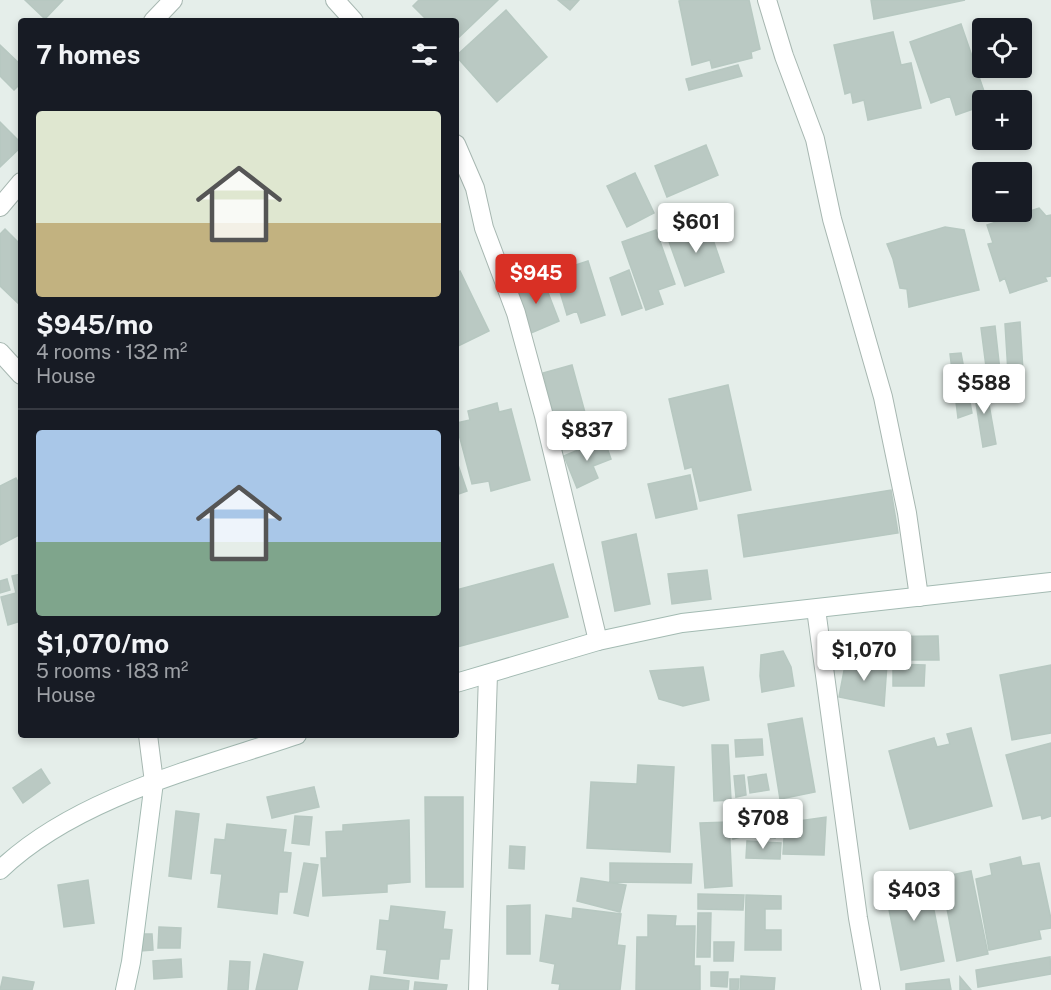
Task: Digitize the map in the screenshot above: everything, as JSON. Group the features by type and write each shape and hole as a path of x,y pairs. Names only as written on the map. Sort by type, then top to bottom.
{"street":[{"path":"156,18 173,0"},
{"path":"335,0 351,18"},
{"path":"767,0 784,56 815,139 832,219 883,397 907,513 919,597"},
{"path":"459,151 475,188 484,228 516,313 544,416 598,641"},
{"path":"0,207 18,186"},
{"path":"0,352 18,372"},
{"path":"459,682 598,641 682,623 1051,582"},
{"path":"816,609 858,918 871,990"},
{"path":"478,990 488,674"},
{"path":"125,990 131,962 154,782 148,738"},
{"path":"0,870 18,853 73,817 154,782 288,738"}],"building":[{"path":"25,0 63,0 46,18"},
{"path":"419,0 498,0 459,37 459,18 425,18 413,6"},
{"path":"558,0 579,0 570,10"},
{"path":"749,0 760,49 751,52 752,58 712,68 710,60 692,65 679,1"},
{"path":"871,0 965,0 874,19"},
{"path":"506,10 547,57 497,102 459,59 459,53"},
{"path":"961,24 972,56 972,78 979,78 984,90 972,90 972,109 956,115 950,96 931,103 910,42"},
{"path":"893,32 901,65 911,63 921,108 868,120 864,100 853,103 851,92 845,94 834,45"},
{"path":"0,45 18,62 18,86 14,90 0,76"},
{"path":"738,65 742,76 689,90 686,79"},
{"path":"0,122 18,140 18,150 0,167"},
{"path":"706,145 718,175 667,197 655,166"},
{"path":"635,173 654,213 627,227 607,186"},
{"path":"1039,208 1046,216 1051,215 1051,276 1045,277 1047,281 1010,293 1005,278 1000,281 988,244 993,243 987,225 996,222 1032,222 1032,210"},
{"path":"707,222 724,272 685,286 667,236"},
{"path":"945,227 964,230 979,290 909,307 907,289 900,288 887,244"},
{"path":"5,229 18,242 18,303 0,286 0,234"},
{"path":"656,230 675,284 658,290 663,304 646,310 622,242"},
{"path":"588,261 605,315 581,323 577,311 567,315 554,272"},
{"path":"629,270 642,308 622,315 610,278"},
{"path":"459,272 489,331 459,346"},
{"path":"542,277 559,321 531,333 513,288"},
{"path":"1020,322 1024,388 1009,389 1005,324"},
{"path":"995,326 1002,389 989,390 981,328"},
{"path":"961,353 972,413 958,418 950,354"},
{"path":"572,365 587,420 557,427 543,373"},
{"path":"985,382 996,444 983,447 973,384"},
{"path":"728,385 751,490 700,501 692,467 685,469 669,399"},
{"path":"497,403 499,412 511,409 530,480 491,491 489,481 472,484 459,434 459,422 470,420 468,411"},
{"path":"604,439 611,459 593,466 598,478 577,488 564,456"},
{"path":"459,468 467,491 459,494"},
{"path":"690,475 697,509 656,518 648,484"},
{"path":"16,478 18,482 18,536 0,545 0,486"},
{"path":"891,490 898,533 744,557 738,515"},
{"path":"636,534 650,604 615,611 602,542"},
{"path":"553,564 568,617 459,646 459,589"},
{"path":"707,570 711,599 672,604 668,574"},
{"path":"18,575 18,622 8,625 1,597 16,593 12,576"},
{"path":"7,579 10,590 0,593 0,581"},
{"path":"938,636 939,660 853,660 852,637"},
{"path":"783,651 791,667 794,686 762,692 761,655"},
{"path":"846,660 887,664 884,706 839,697"},
{"path":"893,664 925,665 924,686 893,686"},
{"path":"1051,665 1051,733 1012,740 1000,675"},
{"path":"703,667 709,700 683,706 659,699 650,671"},
{"path":"802,718 815,792 780,799 768,724"},
{"path":"971,728 992,806 910,829 889,751 934,738 937,747 950,744 947,734"},
{"path":"762,739 763,755 736,757 735,740"},
{"path":"1051,743 1051,816 1042,819 1041,815 1023,819 1006,755"},
{"path":"712,745 728,745 731,800 714,801"},
{"path":"638,765 674,767 670,852 587,848 591,782 637,784"},
{"path":"41,769 50,783 23,803 13,788"},
{"path":"766,774 769,790 750,793 748,777"},
{"path":"744,775 746,795 736,797 734,776"},
{"path":"314,787 319,807 272,818 267,797"},
{"path":"425,797 463,797 463,887 426,887"},
{"path":"176,811 199,814 191,879 169,876"},
{"path":"295,816 312,817 309,845 292,843"},
{"path":"826,817 824,855 783,854 785,823"},
{"path":"409,820 410,882 387,884 387,892 323,896 321,858 327,858 326,832 343,831 343,825"},
{"path":"777,820 775,838 752,834 733,839 731,821"},
{"path":"729,822 732,886 705,888 700,823"},
{"path":"227,824 286,830 283,852 291,853 287,892 279,892 277,914 218,907 222,874 211,873 215,839 225,840"},
{"path":"747,841 781,843 780,859 746,858"},
{"path":"510,846 525,847 524,869 509,868"},
{"path":"1020,857 1022,866 1039,863 1051,928 1039,930 1041,939 989,950 976,879 992,875 990,864"},
{"path":"304,863 318,865 308,916 294,913"},
{"path":"610,863 692,864 691,883 610,882"},
{"path":"971,871 988,954 957,961 941,877"},
{"path":"927,875 944,961 901,970 884,884"},
{"path":"581,878 626,885 620,912 577,901"},
{"path":"88,880 94,923 64,927 58,885"},
{"path":"698,894 744,895 743,910 698,909"},
{"path":"746,895 781,896 781,909 765,909 765,930 781,930 781,950 745,950"},
{"path":"530,905 530,954 507,954 507,906"},
{"path":"391,906 445,912 443,929 452,930 449,959 440,959 438,979 384,973 387,950 377,949 380,920 389,921"},
{"path":"573,908 621,914 617,945 625,946 620,990 559,990 560,984 552,983 555,964 540,961 546,915 572,919"},
{"path":"698,913 711,913 710,957 697,957"},
{"path":"648,915 676,916 675,926 695,926 694,966 700,966 700,990 636,990 637,937 648,937"},
{"path":"159,927 181,928 180,948 158,948"},
{"path":"139,934 152,934 153,950 140,951"},
{"path":"714,942 734,942 733,961 714,961"},
{"path":"264,954 303,962 297,990 256,990"},
{"path":"1050,957 1051,974 978,987 976,970"},
{"path":"181,959 182,977 154,979 153,961"},
{"path":"230,961 250,962 248,990 228,990"},
{"path":"711,972 728,972 727,987 711,986"},
{"path":"371,976 409,981 408,990 369,990"},
{"path":"741,976 775,978 774,990 740,990"},
{"path":"3,977 34,982 32,990 0,990"},
{"path":"960,977 971,990 960,990"},
{"path":"730,979 739,979 738,990 730,990"},
{"path":"949,979 951,990 906,990 906,984"},
{"path":"415,982 447,985 446,990 414,990"}]}
